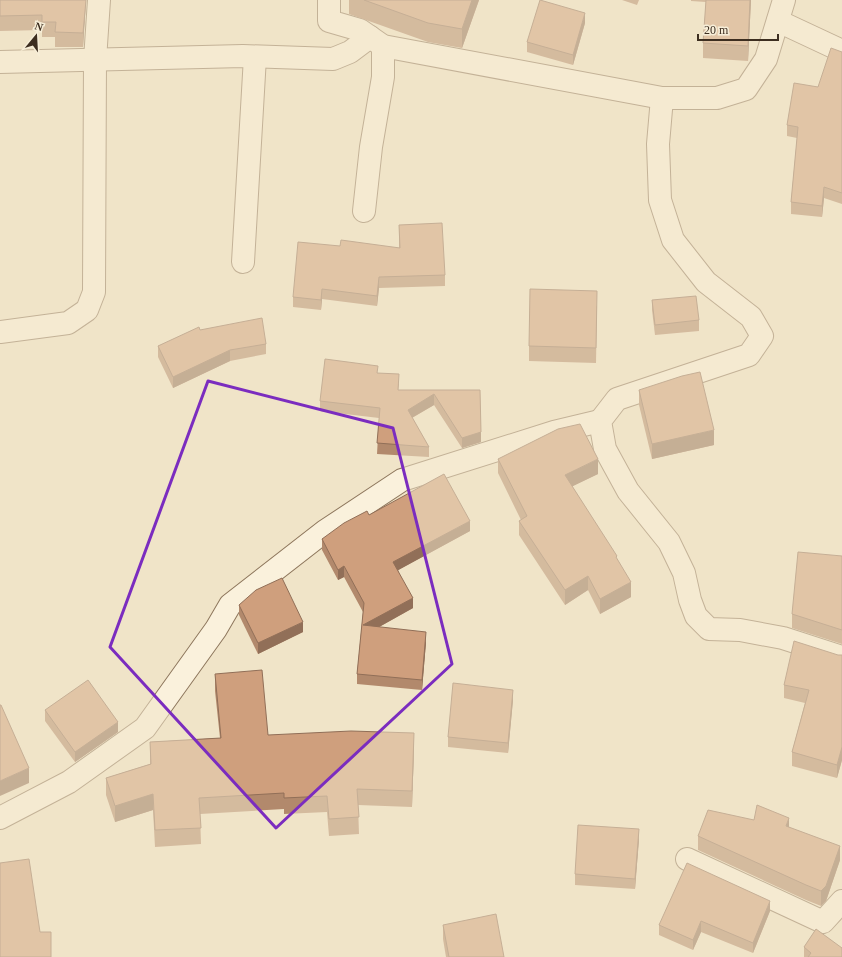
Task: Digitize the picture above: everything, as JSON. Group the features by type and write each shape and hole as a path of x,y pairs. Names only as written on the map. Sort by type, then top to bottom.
{"street":[{"path":"0,332 68,323 87,310 94,292 95,60 99,0"},
{"path":"329,0 329,21 360,30 376,42 662,98 717,98 746,89 766,59 784,0"},
{"path":"778,21 842,52"},
{"path":"0,62 255,56 333,59 376,42"},
{"path":"364,211 371,147 383,77 376,42"},
{"path":"243,262 255,56"},
{"path":"0,818 69,782 145,728 216,629 230,605 325,530 402,480 554,432 600,421 617,399 749,355 762,336 751,317 706,282 673,240 660,200 658,144 662,98"},
{"path":"600,421 605,450 628,491 669,542 684,573 690,600 696,616 709,629 740,630 783,638 842,657"},
{"path":"687,859 823,922 842,901"}],"highlighted area":[{"path":"208,381 393,428 452,664 276,828 110,647"}],"building":[{"path":"0,0 86,0 83,33 55,32 56,22 42,22 42,15 0,16"},
{"path":"364,0 472,0 462,29 428,23"},
{"path":"540,0 585,13 573,55 527,42"},
{"path":"706,0 750,0 748,46 703,43"},
{"path":"831,48 842,52 842,193 824,187 822,206 791,202 798,127 787,125 794,83 818,87"},
{"path":"442,223 445,275 379,277 377,296 322,289 321,300 293,297 298,242 340,246 341,240 400,248 399,225"},
{"path":"530,289 597,291 596,348 529,346"},
{"path":"696,296 699,320 655,325 652,300"},
{"path":"262,318 266,344 230,350 173,377 158,346 199,327 200,330"},
{"path":"325,359 378,366 377,373 399,374 398,390 480,390 481,432 462,438 434,394 408,410 429,447 377,443 380,408 320,401"},
{"path":"700,372 714,430 652,444 639,390 682,376"},
{"path":"580,424 598,459 565,475 617,556 616,557 631,582 600,599 588,576 565,590 519,521 527,516 498,459 558,429"},
{"path":"444,474 470,521 393,562 413,598 363,625 426,632 422,680 357,674 364,603 344,566 338,570 322,539 344,523 367,511 369,515"},
{"path":"798,552 842,556 842,630 792,614"},
{"path":"282,578 303,622 258,643 239,605 256,590"},
{"path":"794,641 842,655 842,747 837,765 792,752 809,690 784,685"},
{"path":"262,670 268,735 351,731 414,733 412,791 357,789 359,817 329,819 327,796 284,798 284,793 199,798 201,828 155,830 153,794 115,806 106,778 151,764 150,742 221,738 215,674"},
{"path":"88,680 118,722 75,752 45,710"},
{"path":"453,683 513,690 508,743 448,737"},
{"path":"0,705 29,768 0,781"},
{"path":"757,805 789,818 786,826 840,846 826,886 821,891 698,836 708,810 754,820"},
{"path":"578,825 639,829 635,879 575,874"},
{"path":"29,859 40,932 51,932 51,957 0,957 0,863"},
{"path":"687,863 770,901 753,943 701,921 693,940 659,925"},
{"path":"496,914 504,957 449,957 443,925"},
{"path":"816,929 842,948 842,957 808,957 811,953 804,947"}]}
